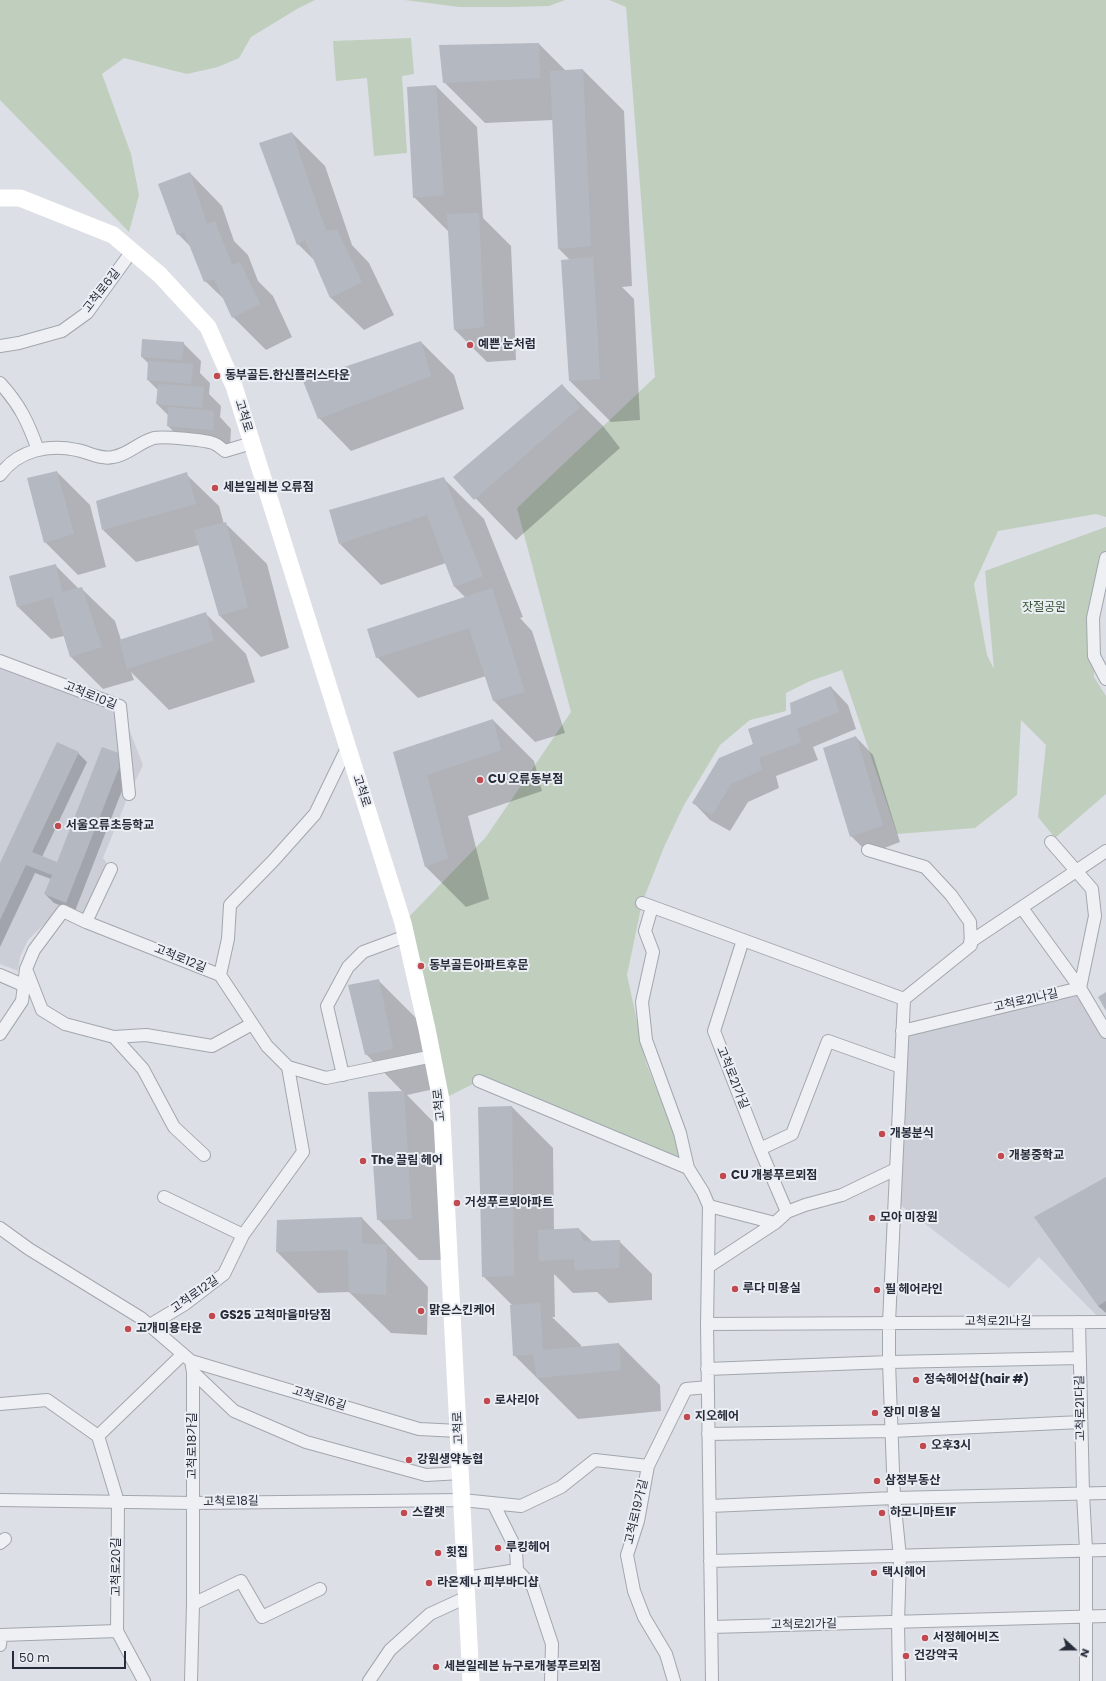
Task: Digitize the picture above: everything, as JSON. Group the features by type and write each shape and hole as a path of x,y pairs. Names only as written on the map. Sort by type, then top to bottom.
{"main road":[{"name":"고척로","path":"0,198 20,198 113,235 160,275 208,327 234,386 406,936 442,1100 471,1681"}],"street":[{"name":"고척로6길","path":"0,346 19,343 62,331 87,313 132,251"},
{"path":"0,383 11,395 29,425 38,450"},
{"path":"0,475 4,469 30,451 61,448 78,450 96,456 112,458 122,455 155,438 170,436 214,443 225,451 252,443"},
{"path":"1106,558 1093,618 1094,656 1106,679"},
{"name":"고척로10길","path":"0,661 120,706 129,794"},
{"name":"고척로","path":"220,975 228,939 230,906 274,861 315,814 347,748"},
{"path":"1051,842 1092,889 1095,916 1080,988"},
{"path":"868,850 925,867 951,895 970,922 970,945 904,999 889,1323 894,1498 900,1557 898,1622 899,1681"},
{"path":"970,942 1106,851"},
{"path":"86,922 112,869"},
{"path":"712,1681 706,1324 709,1206 703,1192 688,1168 680,1133 646,1040 642,1002 653,952 645,930 647,905 904,999"},
{"name":"고척로21나길","path":"1022,908 1080,988 1106,1032"},
{"name":"고척로12길","path":"23,985 26,969 34,950 63,911 86,922 220,975 267,1046 288,1068 303,1152 243,1235 224,1274 185,1304 150,1325"},
{"path":"343,1075 327,1006 348,967 363,952 406,936"},
{"name":"고척로21가길","path":"743,940 714,1031 760,1149 788,1212"},
{"path":"26,969 42,1010 65,1024 114,1037 146,1035 212,1046 252,1024"},
{"path":"0,975 23,985 22,1001 0,1034"},
{"name":"고척로21나길","path":"902,1031 1080,988"},
{"path":"114,1037 143,1069 174,1127 204,1155"},
{"path":"760,1149 792,1134 828,1041 901,1067"},
{"path":"288,1068 326,1078 433,1056"},
{"path":"479,1081 688,1168"},
{"path":"708,1268 775,1224 788,1212 804,1205 842,1195 896,1169"},
{"path":"164,1197 243,1235"},
{"path":"709,1206 775,1224"},
{"name":"고척로16길","path":"0,1228 29,1249 141,1318 189,1363 419,1429 459,1431"},
{"name":"고척로21다길","path":"1080,1322 1083,1493 1086,1550 1086,1681"},
{"name":"고척로21나길","path":"889,1323 1106,1322"},
{"path":"706,1324 889,1323"},
{"path":"707,1369 889,1362 1080,1358"},
{"path":"0,1404 47,1400 98,1436 189,1363 234,1411 306,1442 426,1475 461,1473"},
{"name":"고척로18가길","path":"189,1363 193,1503 191,1681"},
{"name":"고척로19가길","path":"674,1681 666,1654 644,1617 634,1592 627,1555 638,1521 648,1466 686,1389 708,1387"},
{"path":"708,1434 892,1431 1082,1422"},
{"name":"고척로20길","path":"98,1436 118,1502 117,1631 144,1681"},
{"path":"462,1500 521,1506 561,1487 595,1460 648,1466"},
{"path":"710,1506 894,1498 1106,1493"},
{"name":"고척로18길","path":"0,1500 193,1503 462,1500"},
{"path":"493,1503 516,1549 517,1570 532,1587 552,1644 551,1681"},
{"path":"710,1561 900,1557 1106,1550"},
{"path":"466,1578 517,1570"},
{"path":"193,1604 241,1581 262,1617 320,1589"},
{"path":"369,1681 390,1650 430,1614 467,1597"},
{"path":"898,1622 1106,1616"},
{"name":"고척로21가길","path":"711,1627 898,1622"},
{"path":"0,1645 1,1635 117,1631"}],"shaded area":[{"name":"서울오류초등학교","path":"0,661 120,706 143,765 129,794 103,858 109,866 87,915 62,907 28,940 20,957 18,971 0,964"},
{"name":"개봉중학교","path":"1080,988 1106,1032 1106,1322 1103,1322 1039,1257 1009,1288 895,1201 902,1031"}],"green space":[{"path":"0,0 315,0 297,9 251,37 239,58 218,67 187,74 124,58 102,74 131,154 139,195 129,232 0,100"},
{"path":"405,0 565,0 549,6 459,7"},
{"name":"잣절공원","path":"609,0 1106,0 1106,517 1096,514 998,531 974,584 987,655 994,669 985,571 1106,527 1106,575 1098,601 1094,677 1106,696 1106,794 1055,838 1038,817 1046,745 1021,720 1017,795 975,828 897,834 842,670 810,681 786,693 786,711 750,720 720,745 684,805 664,847 642,903 627,975 646,1063 688,1168 479,1081 441,1100 403,923 486,837 571,712 517,508 655,377 626,7"},
{"path":"411,38 414,74 402,76 407,153 374,156 367,78 336,81 333,41"}],"building":[{"path":"539,43 540,78 443,83 439,45"},
{"path":"583,69 591,246 558,249 550,71"},
{"path":"436,85 444,195 413,198 407,87"},
{"path":"292,132 326,231 337,230 362,282 330,298 305,240 297,245 259,143"},
{"path":"190,172 207,224 215,221 232,265 240,262 260,304 232,318 214,279 204,282 184,232 177,235 158,184"},
{"path":"479,213 484,327 454,330 447,214"},
{"path":"593,257 600,379 569,381 561,260"},
{"path":"142,339 184,342 182,360 141,357"},
{"path":"421,341 431,376 318,419 303,381"},
{"path":"148,361 193,364 191,384 147,380"},
{"path":"158,384 204,387 202,408 156,404"},
{"path":"562,384 580,407 474,500 453,477"},
{"path":"168,407 214,411 213,430 167,426"},
{"path":"57,471 74,534 44,543 27,478"},
{"path":"187,472 196,504 102,530 96,501"},
{"path":"444,477 483,576 454,587 427,515 339,544 329,510"},
{"path":"226,522 248,607 219,616 194,530"},
{"path":"56,564 62,592 82,587 102,647 70,657 52,597 17,607 9,576"},
{"path":"492,588 525,692 493,701 469,628 376,658 367,629"},
{"path":"206,612 214,641 127,669 119,640"},
{"path":"831,686 839,712 797,729 801,742 759,758 762,770 731,784 712,815 692,803 719,758 753,744 748,729 791,714 790,703"},
{"path":"493,719 501,750 427,775 448,858 425,867 393,752"},
{"path":"856,736 883,825 850,837 823,748"},
{"path":"57,742 79,752 32,852 57,862 102,747 124,755 66,903 44,894 52,875 26,865 0,920 0,863"},
{"path":"379,979 393,1049 365,1055 348,985"},
{"path":"1106,992 1106,1011 1098,997"},
{"path":"404,1091 412,1219 377,1220 368,1092"},
{"path":"512,1106 514,1276 482,1277 478,1107"},
{"path":"1106,1177 1106,1301 1098,1306 1034,1217"},
{"path":"362,1217 362,1243 387,1245 386,1295 349,1293 348,1250 276,1252 277,1220"},
{"path":"579,1228 583,1241 620,1240 619,1268 575,1270 574,1259 539,1261 538,1230"},
{"path":"540,1303 543,1350 619,1343 621,1370 537,1378 533,1354 513,1356 510,1305"}],"place":[{"name":"예쁜 눈처럼","path":"470,345"},
{"name":"동부골든.한신플러스타운","path":"217,376"},
{"name":"세븐일레븐 오류점","path":"215,488"},
{"name":"CU 오류동부점","path":"480,780"},
{"name":"서울오류초등학교","path":"58,826"},
{"name":"동부골든아파트후문","path":"421,966"},
{"name":"개봉분식","path":"882,1134"},
{"name":"개봉중학교","path":"1001,1156"},
{"name":"The 끌림 헤어","path":"363,1161"},
{"name":"CU 개봉푸르뫼점","path":"723,1176"},
{"name":"거성푸르뫼아파트","path":"457,1203"},
{"name":"모아 미장원","path":"872,1218"},
{"name":"루다 미용실","path":"735,1289"},
{"name":"필 헤어라인","path":"877,1290"},
{"name":"맑은스킨케어","path":"421,1311"},
{"name":"GS25 고척마을마당점","path":"212,1316"},
{"name":"고개미용타운","path":"128,1329"},
{"name":"정숙헤어샵(hair #)","path":"916,1380"},
{"name":"로사리아","path":"487,1401"},
{"name":"장미 미용실","path":"875,1413"},
{"name":"지오헤어","path":"687,1417"},
{"name":"오후3시","path":"923,1446"},
{"name":"강원생약농협","path":"409,1460"},
{"name":"삼정부동산","path":"877,1481"},
{"name":"스칼렛","path":"404,1513"},
{"name":"하모니마트1F","path":"882,1513"},
{"name":"루킹헤어","path":"498,1548"},
{"name":"횟집","path":"438,1553"},
{"name":"택시헤어","path":"874,1573"},
{"name":"라온제나 피부바디샵","path":"429,1583"},
{"name":"서정헤어비즈","path":"925,1638"},
{"name":"건강약국","path":"906,1656"},
{"name":"세븐일레븐 뉴구로개봉푸르뫼점","path":"436,1667"}]}
